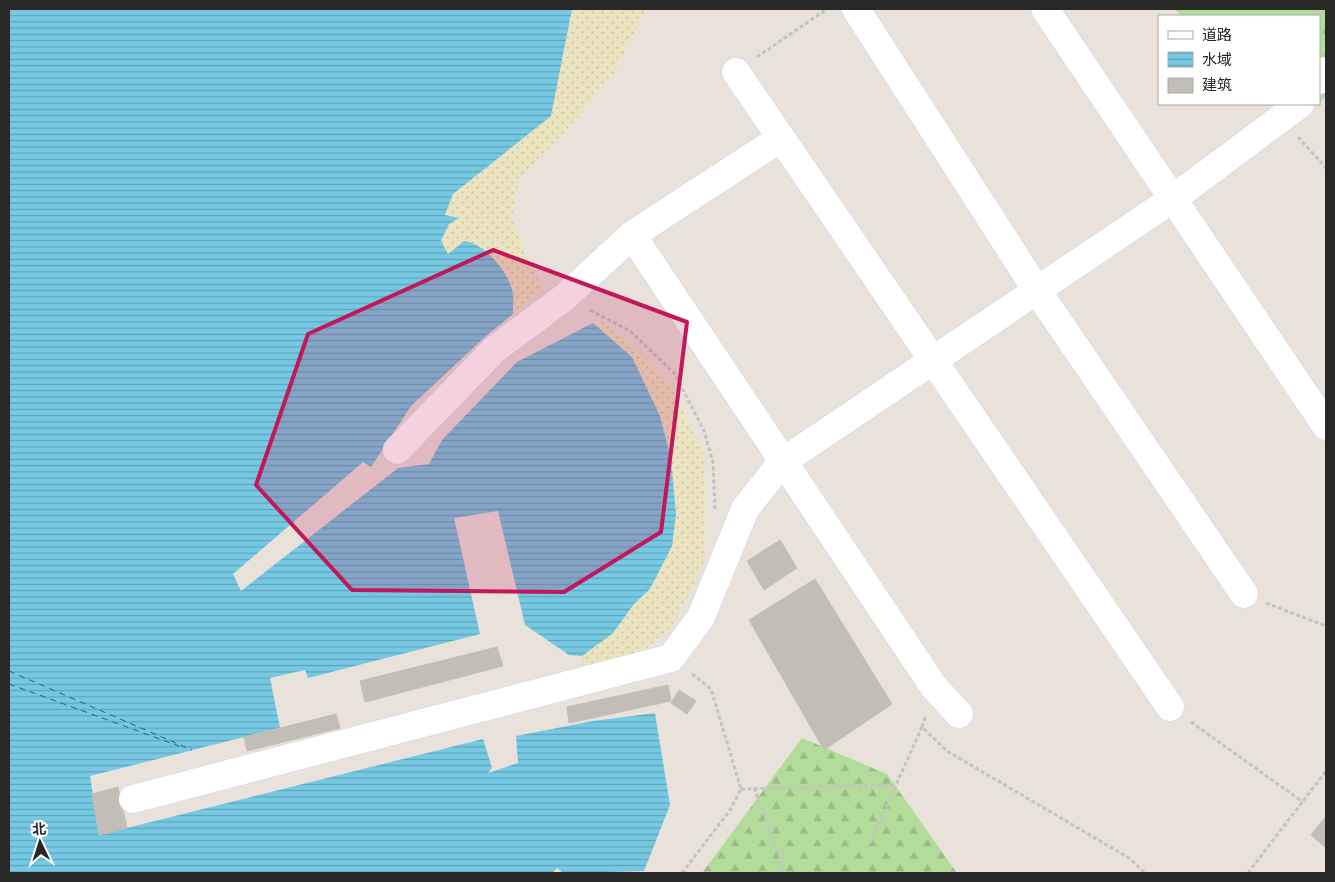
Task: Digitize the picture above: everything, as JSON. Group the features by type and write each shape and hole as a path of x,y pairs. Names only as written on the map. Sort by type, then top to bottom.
{"street":[{"path":"856,9 1036,289 1244,594"},
{"path":"1045,9 1326,426"},
{"path":"736,72 1170,707"},
{"path":"133,799 671,658 701,617 745,509 782,462 931,359 1174,198 1291,111"},
{"path":"397,450 494,350 565,297 632,235 780,138"},
{"path":"632,235 934,687 959,714"}],"path":[{"path":"736,72 826,9"},
{"path":"1291,111 1326,168"},
{"path":"565,297 630,331 675,374 704,431 713,462 716,518"},
{"path":"1244,594 1326,626"},
{"path":"671,658 712,689 741,789 730,810 682,873"},
{"path":"870,843 922,727 934,687"},
{"path":"1170,707 1303,802"},
{"path":"922,727 946,751 1129,858 1145,873"},
{"path":"1248,873 1326,771"},
{"path":"741,789 897,785"},
{"path":"754,788 783,866 782,873"}],"highlighted area":[{"path":"493,250 687,322 661,532 564,592 352,590 256,485 308,334"}],"green space":[{"path":"1174,9 1326,9 1326,96 1320,102 1320,15 1180,15"},
{"path":"802,738 887,774 957,873 702,873"}],"sand":[{"path":"572,9 647,9 613,75 573,123 520,177 512,217 527,258 545,290 513,314 513,296 509,282 500,266 487,252 472,243 464,241 448,254 441,241 449,224 458,219 445,215 453,194 551,116"},
{"path":"602,321 639,349 669,382 704,455 706,505 703,566 673,626 647,648 584,671 582,656 613,633 634,604 650,589 632,357 593,323"}],"water":[{"path":"9,9 572,9 551,116 453,194 445,215 459,218 449,224 441,241 448,254 464,241 472,243 487,252 505,274 513,293 513,314 487,335 515,363 593,323 632,357 660,416 671,459 676,514 672,546 650,589 634,604 613,633 582,656 593,721 655,713 670,805 644,871 563,873 557,868 552,873 9,873"}],"pier":[{"path":"487,335 516,363 442,440 429,464 398,468 241,591 233,574 363,462 371,467 411,406"},
{"path":"498,511 525,625 569,655 582,656 593,721 516,736 518,763 488,773 492,768 483,739 99,835 90,776 280,728 270,678 305,670 308,678 480,634 454,518"}],"building":[{"path":"780,540 797,568 764,590 747,561"},
{"path":"815,579 892,704 824,750 749,620"},
{"path":"497,647 503,666 365,702 360,681"},
{"path":"668,685 671,701 569,723 567,707"},
{"path":"679,690 696,701 687,714 671,703"},
{"path":"336,714 340,728 247,751 244,737"},
{"path":"118,787 127,828 99,835 92,794"},
{"path":"1326,816 1326,848 1311,835"}],"ferry route":[{"path":"9,671 192,750"},
{"path":"9,684 179,746"}]}
